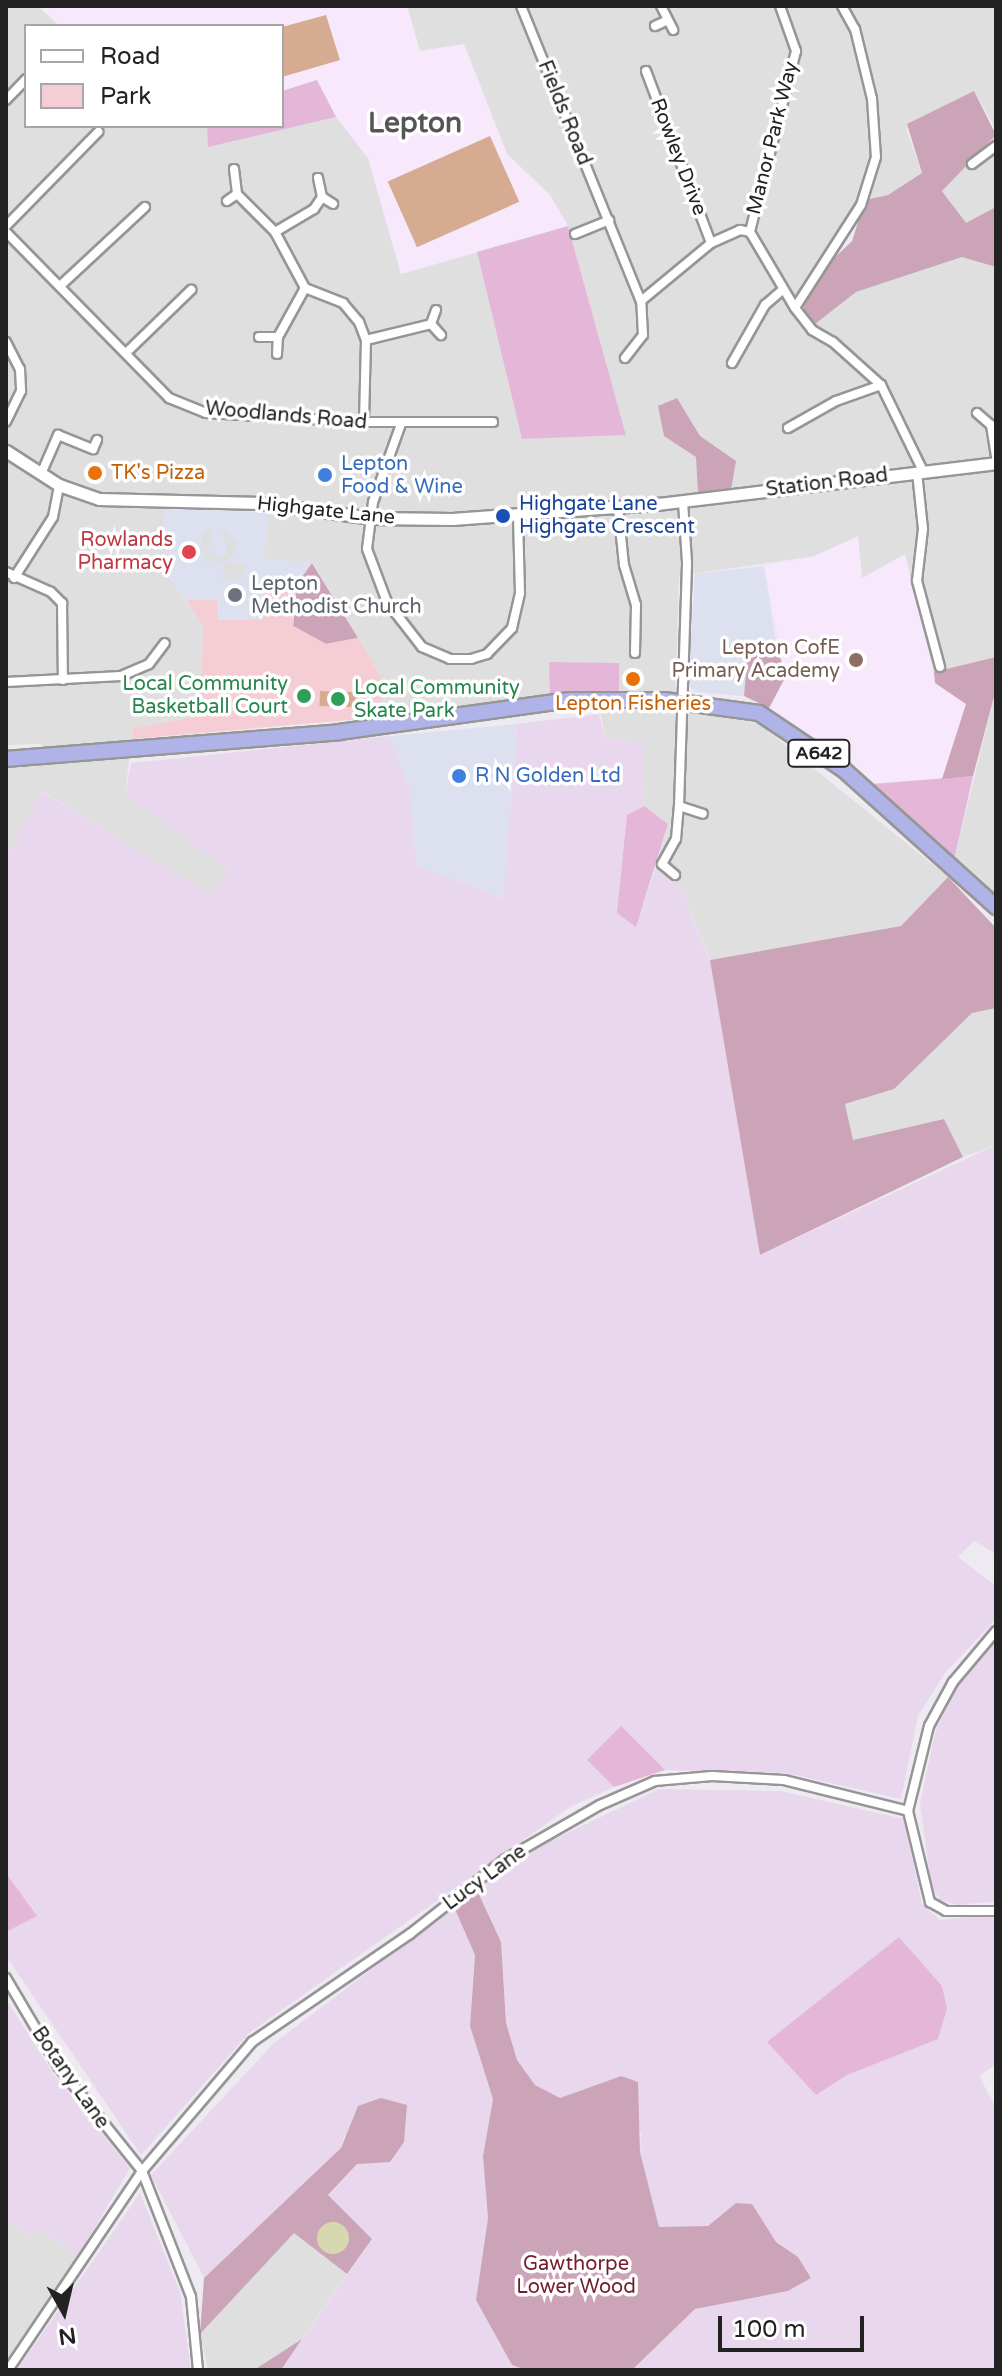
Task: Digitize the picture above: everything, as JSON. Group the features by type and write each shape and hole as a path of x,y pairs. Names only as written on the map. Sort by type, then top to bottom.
{"highway":[{"name":"A642","path":"6,756 117,752 437,721 570,700 672,701 759,713 844,770 996,907"},
{"name":"A642","path":"934,853 996,917"}],"street":[{"name":"Fields Road","path":"521,6 641,301"},
{"path":"661,6 673,30"},
{"name":"Manor Park Way","path":"780,6 796,51 750,232 782,290 812,330 833,342 881,385"},
{"path":"795,308 861,205 876,157 872,99 855,29 842,6"},
{"path":"655,26 668,20"},
{"name":"Rowley Drive","path":"646,71 711,243"},
{"path":"6,100 24,81"},
{"path":"6,229 98,132"},
{"path":"972,164 996,146"},
{"path":"234,169 237,194 275,232 305,288 343,303 359,322 366,340 364,422"},
{"path":"275,232 314,209 322,197 318,178"},
{"path":"227,201 237,194"},
{"path":"322,197 333,204"},
{"path":"60,286 145,207"},
{"path":"575,234 609,220"},
{"name":"Woodlands Road","path":"6,229 169,398 206,413 401,424 493,422"},
{"path":"625,358 643,335 641,301 711,243 740,230 750,232"},
{"path":"277,354 278,337 305,288"},
{"path":"126,353 191,290"},
{"path":"732,363 765,305 782,290"},
{"path":"431,324 436,310"},
{"path":"366,340 431,324"},
{"path":"431,324 441,335"},
{"path":"259,337 278,337"},
{"path":"6,342 20,369 21,391 6,422"},
{"path":"788,428 836,401 881,385 920,471 923,529 916,573 940,667"},
{"path":"977,413 991,425 996,460"},
{"path":"401,424 372,518 367,549 394,613 435,656 471,659 501,643 515,622 521,551 518,515"},
{"path":"41,474 58,435 93,449 97,440"},
{"name":"Highgate Lane","path":"6,451 59,485 117,501 261,503 372,518 518,515 658,504"},
{"name":"Station Road","path":"658,504 996,460"},
{"path":"59,485 53,517 10,575 51,592 62,603 63,680"},
{"path":"675,875 662,864 676,839 679,806 672,701 687,562 683,501"},
{"path":"618,507 624,565 636,605 635,653"},
{"path":"6,682 63,680 137,671 165,643"},
{"path":"679,806 703,814"},
{"path":"996,1631 953,1682 929,1726 908,1811 930,1902 946,1911 996,1911"},
{"name":"Lucy Lane","path":"8,2370 142,2171 252,2042 410,1934 504,1860 600,1805 655,1781 712,1776 784,1780 908,1811"},
{"name":"Botany Lane","path":"6,1978 58,2066 142,2171 191,2297 198,2370"}],"shaded area":[{"path":"6,6 38,6 58,24 24,24 24,128 207,128 209,146 336,117 368,158 401,274 477,252 522,439 626,435 568,226 550,195 507,154 464,44 420,51 407,6 996,6 996,129 974,91 906,129 922,173 888,195 864,200 795,295 793,317 805,330 856,292 963,257 996,267 996,657 934,672 905,555 862,578 858,536 815,556 679,576 675,708 759,724 948,877 901,926 710,960 679,885 654,873 668,824 644,806 642,743 605,739 598,697 383,717 381,677 313,563 264,559 268,497 164,495 165,570 203,626 201,716 133,728 125,794 228,869 212,897 42,791 6,860 6,768 41,766 41,744 6,745"},
{"path":"38,6 407,6 420,51 464,44 507,154 550,195 568,226 401,274 368,158 336,117 317,81 284,90 284,24 58,24"},
{"path":"326,15 340,60 284,76 284,26"},
{"path":"317,80 336,117 208,147 207,128 284,128 284,90"},
{"path":"996,135 996,207 966,224 942,190"},
{"path":"490,136 519,202 417,247 388,182"},
{"path":"568,226 626,435 522,439 477,252"},
{"path":"164,509 268,512 264,559 312,563 297,584 263,584 263,620 217,620 217,600 186,600 165,570"},
{"path":"222,527 237,544 227,563 247,564 239,580 223,580 224,563 206,560 200,547 204,534 213,528 208,551 219,557 227,552"},
{"name":"Lepton CofE Primary Academy","path":"858,536 862,578 905,554 935,683 966,704 942,779 871,784 769,708 786,676 764,566 815,556"},
{"path":"764,566 777,648 748,648 744,696 696,692 688,686 695,574"},
{"path":"549,662 619,663 619,691 550,696"},
{"path":"996,689 996,900 954,860"},
{"name":"Local Community Skate Park","path":"320,691 356,692 355,707 319,706"},
{"path":"599,714 605,739 643,743 644,806 627,815 636,926 654,873 679,885 717,979 760,1255 996,1145 996,1554 974,1541 958,1557 996,1586 996,1619 945,1673 918,1716 901,1799 786,1773 665,1770 621,1727 587,1760 614,1787 570,1807 249,2033 141,2155 6,1956 6,1932 36,1916 6,1872 6,860 41,791 212,896 228,869 125,795 131,763 390,736 409,787 417,865 503,898 517,724"},
{"path":"517,724 504,898 417,865 409,787 390,736"},
{"path":"973,776 954,860 871,784"},
{"path":"644,806 668,824 636,927 617,913 627,815"},
{"path":"996,1008 996,1145 963,1157 944,1119 853,1140 845,1104 894,1089 972,1013"},
{"path":"996,1640 996,1901 958,1905 940,1900 931,1885 920,1803 935,1733 956,1688"},
{"path":"621,1726 665,1770 614,1787 587,1760"},
{"path":"659,1789 781,1791 904,1819 922,1904 940,1920 985,1915 996,1919 996,2064 979,2076 996,2108 996,2370 632,2370 695,2309 788,2291 811,2278 798,2257 776,2242 751,2204 736,2203 708,2226 659,2228 640,2152 641,2134 621,2076 560,2098 535,2085 517,2061 506,2023 501,1942 476,1888 505,1863","holes":["947,2009 938,2038 847,2075 816,2095"]},
{"path":"6,1873 37,1916 6,1932"},
{"path":"454,1907 475,1955 470,2026 493,2099 483,2156 488,2218 476,2300 512,2365 526,2370 281,2370 372,2239 328,2196 357,2164 345,2135 341,2148 204,2278 151,2175 274,2043"},
{"path":"899,1937 942,1986 947,2009 938,2039 847,2075 816,2095 767,2042"},
{"path":"6,1999 52,2072 130,2168 78,2256 40,2229 31,2237 6,2221"},
{"path":"140,2193 180,2292 191,2370 17,2370"},
{"path":"6,2221 31,2237 40,2229 78,2256 6,2360"},
{"path":"333,2222 344,2227 349,2238 344,2249 333,2254 322,2249 317,2238 322,2227"},
{"path":"294,2232 347,2274 302,2339 254,2370 208,2370 200,2334"}],"green space":[{"path":"974,91 996,135 942,191 966,223 996,207 996,267 962,257 856,292 815,324 803,312 805,303 827,265 852,241 865,200 888,195 922,173 907,124"},
{"path":"677,398 700,436 736,461 731,490 698,494 696,457 664,436 658,406"},
{"path":"312,563 358,638 326,644 293,626 297,584"},
{"path":"263,584 297,584 293,626 326,644 358,638 381,677 383,717 132,739 133,728 201,716 203,626 186,600 217,600 218,620 263,620"},
{"path":"748,648 777,648 786,676 769,708 744,696"},
{"path":"996,657 996,689 973,776 942,779 966,704 935,683 934,672"},
{"path":"948,877 996,928 996,1008 972,1013 894,1089 845,1104 853,1140 944,1119 963,1157 760,1255 710,960 901,926"},
{"name":"Gawthorpe Lower Wood","path":"476,1888 501,1942 506,2023 517,2060 535,2085 560,2098 621,2076 638,2082 640,2152 659,2227 708,2226 736,2203 752,2204 776,2242 798,2257 811,2278 788,2291 695,2309 632,2370 526,2370 512,2365 476,2300 488,2218 483,2156 493,2099 470,2026 475,1955 454,1907"},
{"path":"381,2098 407,2105 404,2142 390,2162 357,2164 328,2195 372,2239 347,2274 294,2233 200,2334 204,2278 341,2148 358,2106"},
{"path":"302,2339 281,2370 254,2370"}],"place":[{"name":"TK's Pizza","path":"95,473"},
{"name":"Lepton Food & Wine","path":"325,475"},
{"name":"Highgate Lane Highgate Crescent","path":"503,516"},
{"name":"Rowlands Pharmacy","path":"189,552"},
{"name":"Lepton Methodist Church","path":"235,595"},
{"name":"Lepton CofE Primary Academy","path":"856,660"},
{"name":"Lepton Fisheries","path":"633,679"},
{"name":"Local Community Basketball Court","path":"304,696"},
{"name":"Local Community Skate Park","path":"338,699"},
{"name":"R N Golden Ltd","path":"459,776"}],"district":[{"name":"Lepton","path":"415,123"}]}
